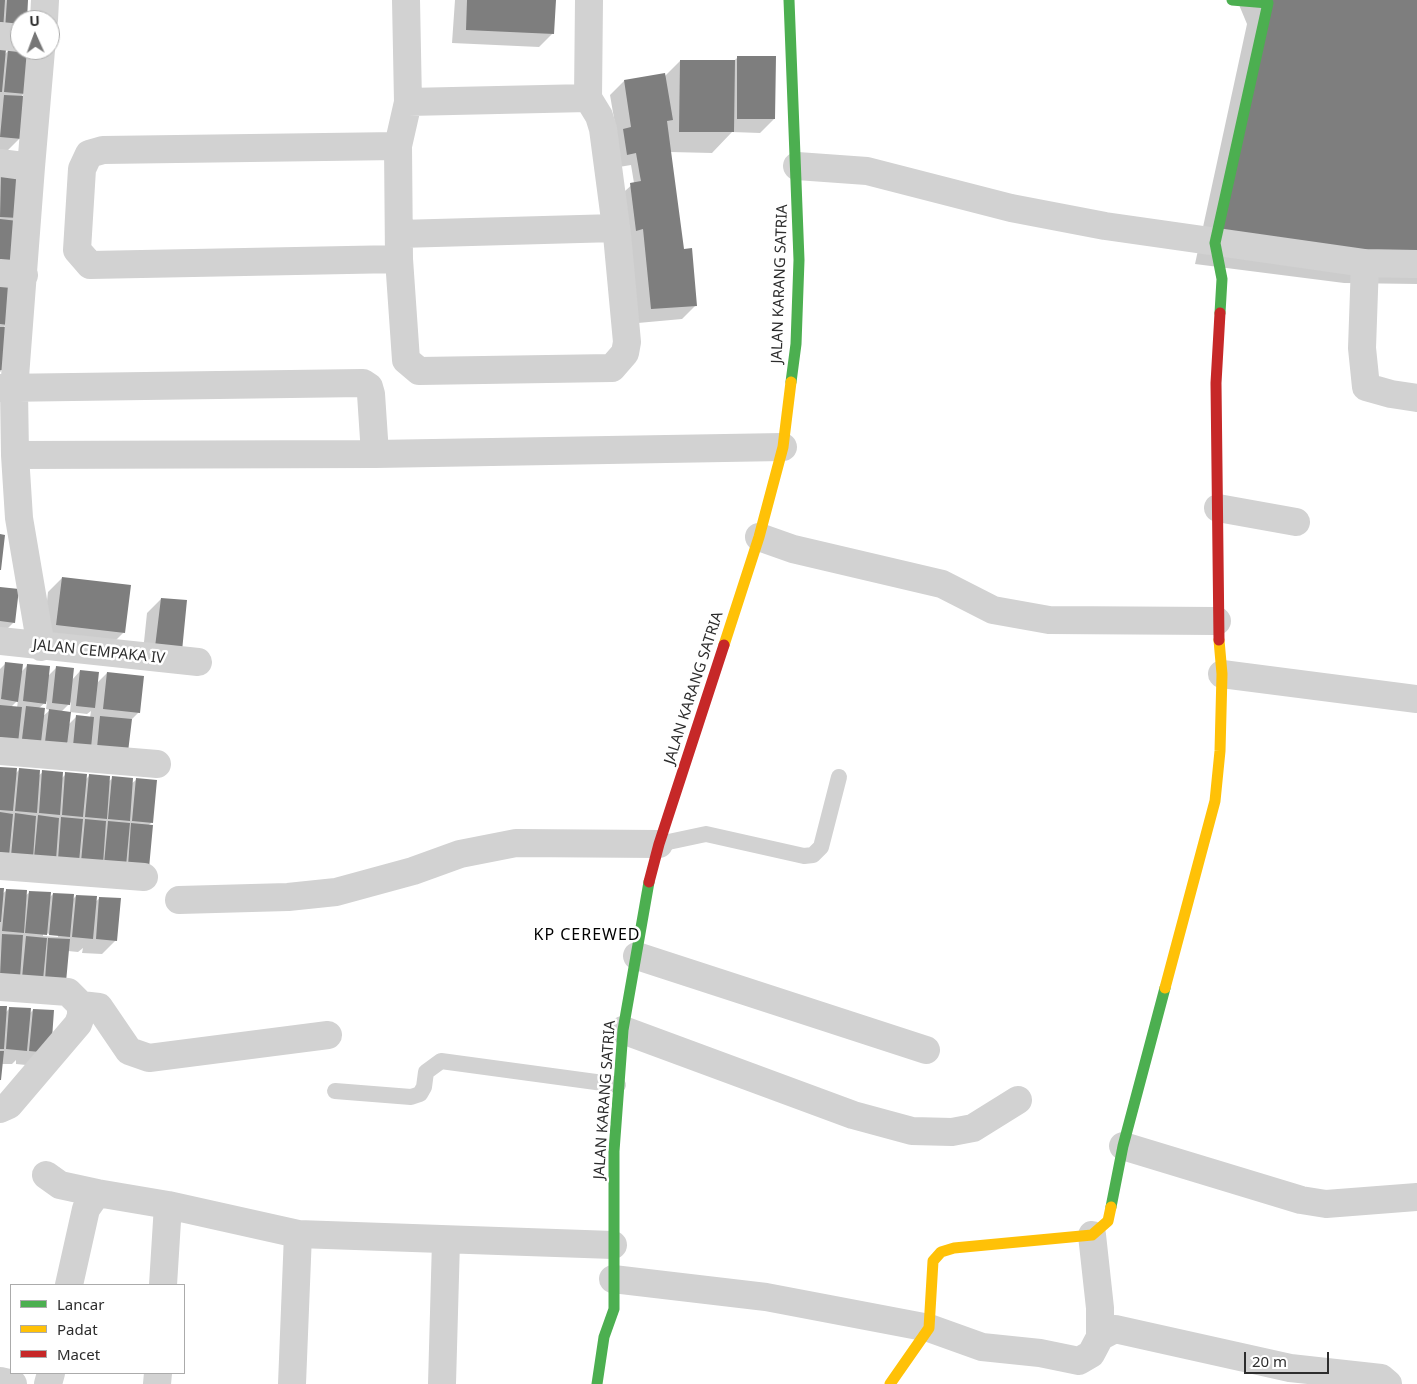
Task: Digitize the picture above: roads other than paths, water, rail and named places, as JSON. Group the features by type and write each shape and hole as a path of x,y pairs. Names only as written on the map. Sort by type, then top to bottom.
{"street":[{"path":"406,0 408,102 398,146 399,247 406,360 419,371 612,368 625,353 627,342 616,228 603,129 599,116 588,98 588,0"},
{"name":"JALAN KARANG SATRIA","path":"597,1384 604,1337 614,1308 614,1152 623,1030 650,878 659,844 759,536 783,447 796,344 799,260 797,166 789,0"},
{"path":"890,1384 929,1328 933,1261 941,1252 954,1248 1092,1235 1108,1221 1122,1146 1215,801 1220,751 1222,674 1217,620 1216,383 1222,279 1215,243 1268,3 1232,0"},
{"path":"40,60 31,167 12,274 7,389 15,455 9,516 41,647"},
{"path":"408,102 588,98"},
{"path":"398,146 103,150 89,154 82,169 77,250 90,265 399,247 616,228"},
{"path":"0,163 31,167"},
{"path":"797,166 867,171 1011,208 1105,226 1365,263 1417,264"},
{"path":"1365,263 1362,348 1366,387 1391,394 1417,398"},
{"path":"7,389 363,383 369,387 371,394 375,454"},
{"path":"15,455 375,454 783,447"},
{"path":"1218,508 1296,522"},
{"path":"759,536 792,549 942,584 993,610 1049,620 1217,620"},
{"name":"JALAN CEMPAKA IV","path":"0,641 41,647 198,662"},
{"path":"1222,674 1417,699"},
{"path":"0,751 158,764"},
{"path":"179,900 288,897 336,892 413,871 460,854 516,843 659,844"},
{"path":"0,866 144,877"},
{"path":"636,956 926,1050"},
{"path":"0,987 68,992 81,1005 99,1007 129,1051 149,1058 328,1035"},
{"path":"0,1109 8,1105 78,1024 81,1016 81,1005"},
{"path":"623,1030 852,1115 912,1131 952,1132 973,1128 1018,1100"},
{"path":"1122,1146 1301,1200 1326,1204 1417,1197"},
{"path":"46,1175 60,1185 168,1205 298,1234 613,1245"},
{"path":"69,1284 86,1209 97,1193"},
{"path":"163,1284 168,1205"},
{"path":"292,1384 298,1234"},
{"path":"613,1279 766,1297 929,1328 982,1347 1040,1353 1079,1360 1091,1354 1100,1337 1099,1293 1092,1235"},
{"path":"442,1384 446,1240"},
{"path":"1100,1337 1115,1329 1290,1368 1381,1378 1388,1384"},
{"path":"0,1381 12,1384"}],"lane":[{"path":"659,844 706,834 804,856 813,855 821,846 839,777"},
{"path":"335,1091 411,1097 420,1094 424,1087 426,1072 440,1061 618,1086"}],"district":[{"name":"KP CEREWED","path":"587,935"}]}
